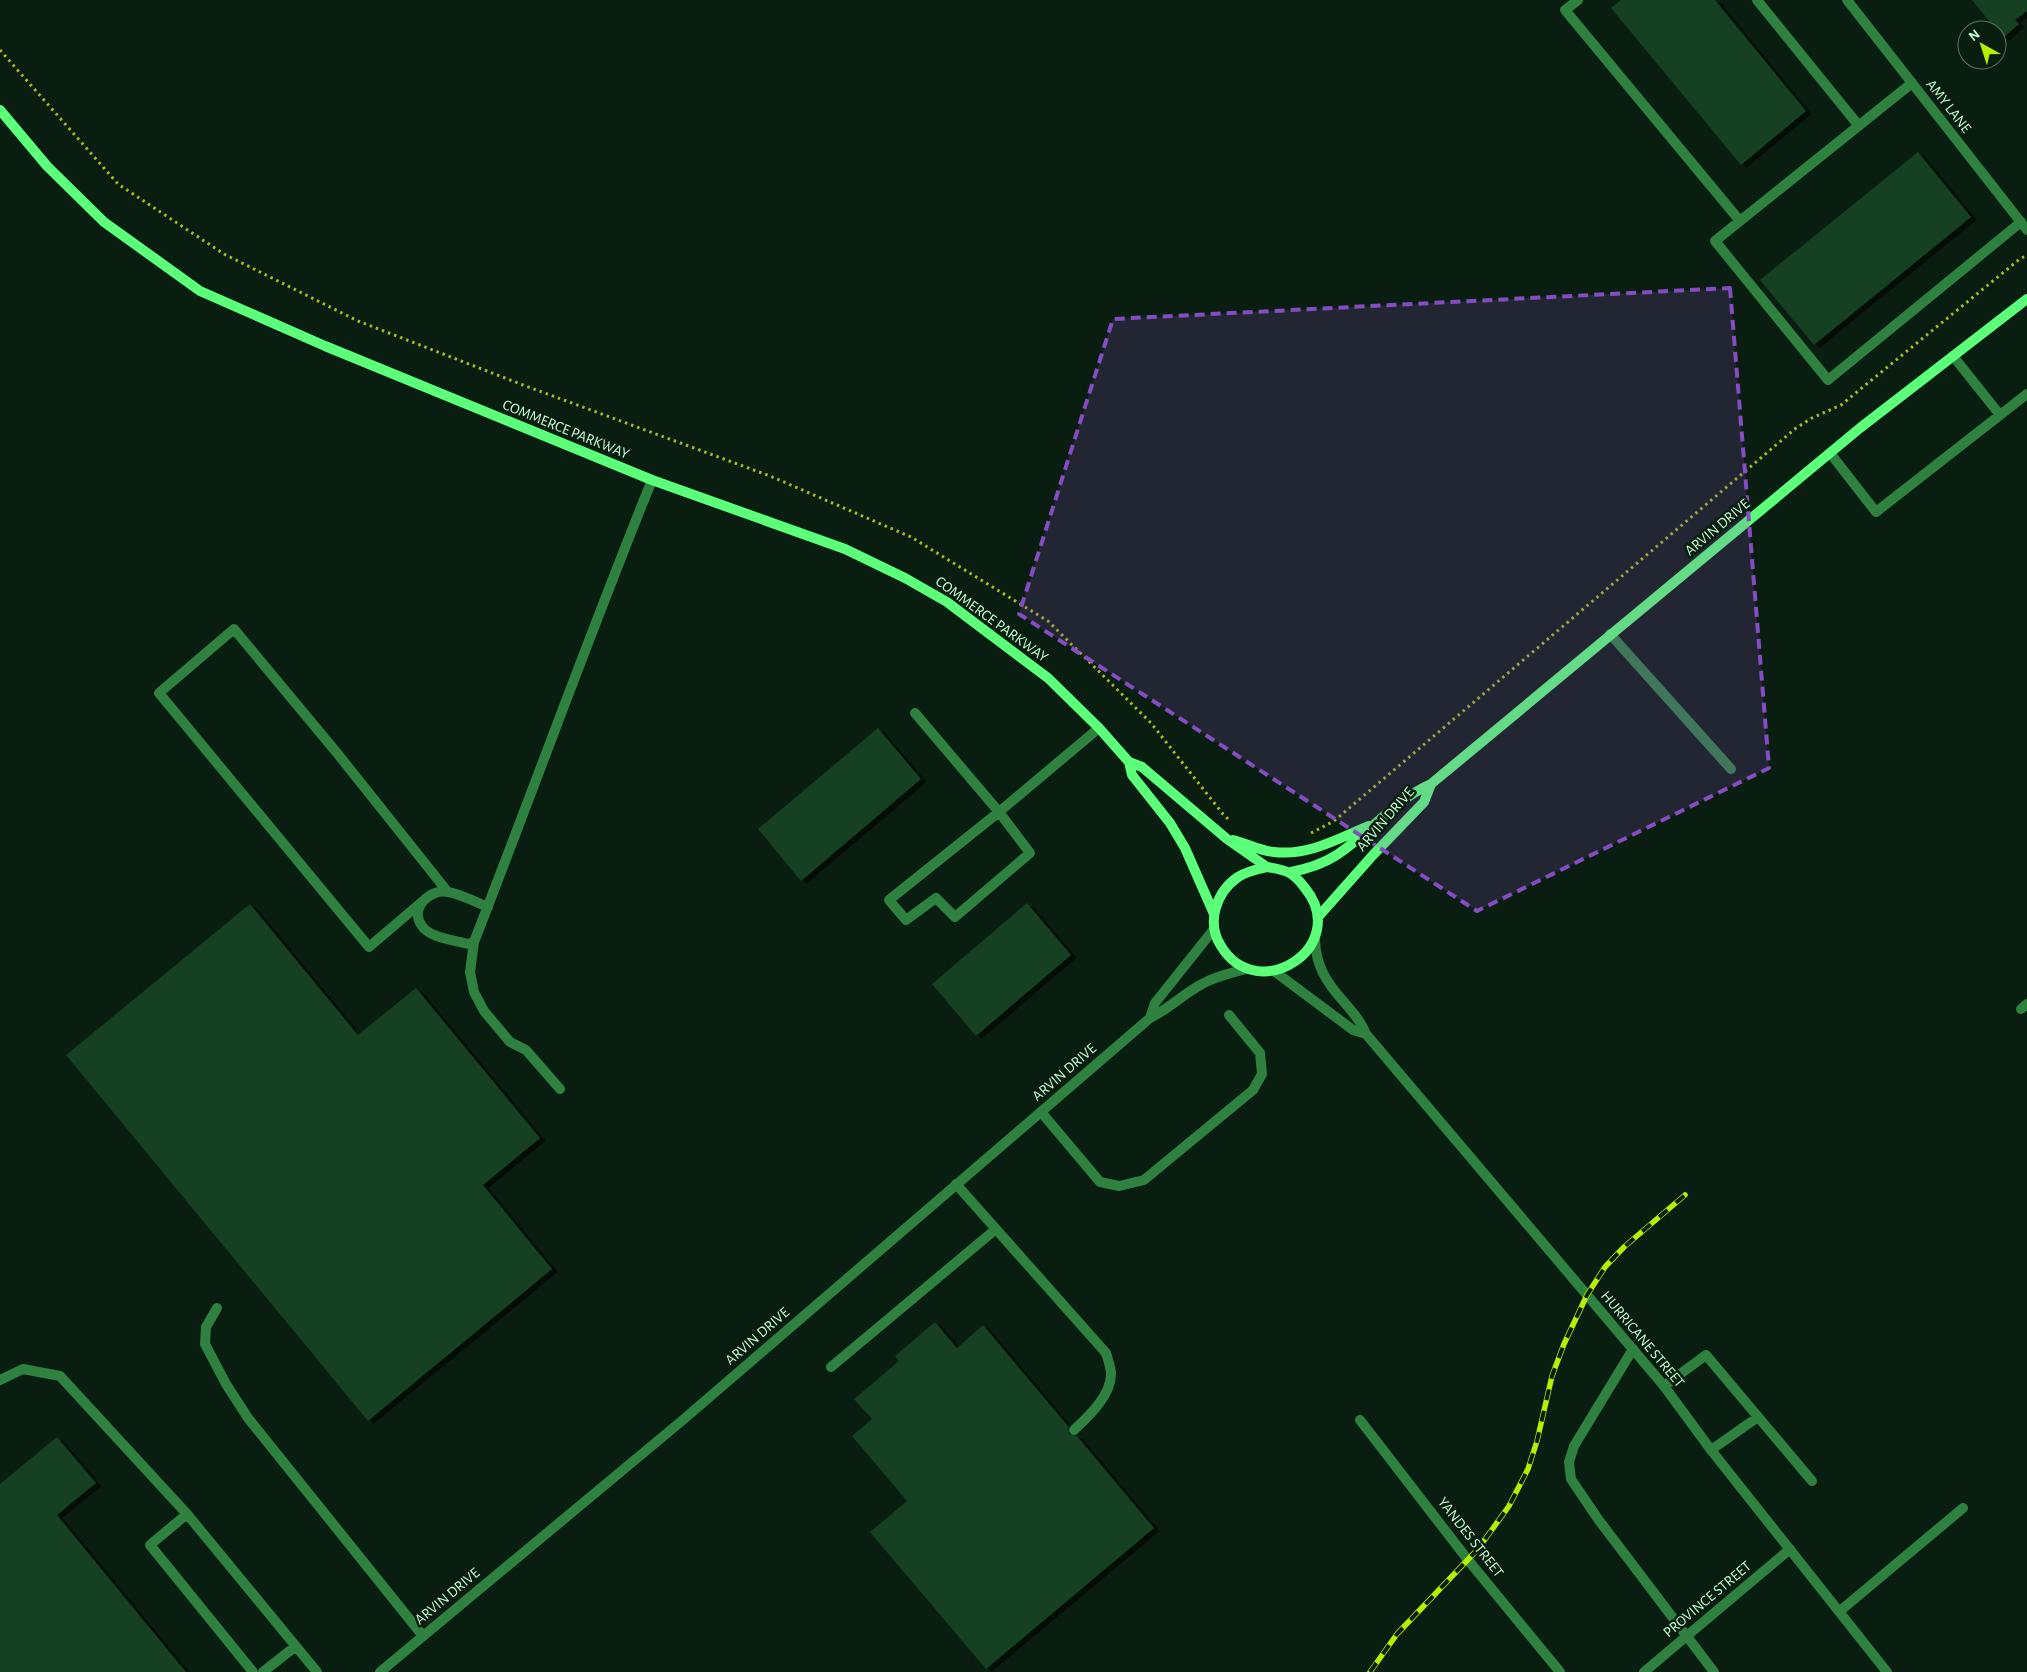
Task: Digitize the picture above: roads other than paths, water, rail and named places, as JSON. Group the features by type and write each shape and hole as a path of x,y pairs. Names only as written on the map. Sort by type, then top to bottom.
{"street":[{"path":"1578,0 1565,10 1740,221"},
{"path":"1757,0 1859,126"},
{"name":"AMY LANE","path":"1847,0 2024,226"},
{"path":"1912,83 1716,241 1828,380 2024,226"},
{"name":"COMMERCE PARKWAY","path":"0,110 47,166 104,222 200,291 324,346 652,480 845,549 905,578 947,602 1048,678 1099,728 1129,762 1142,767 1227,839 1267,867"},
{"name":"ARVIN DRIVE","path":"1267,867 1291,872 1314,866 1334,857 1379,822 1414,791 1431,784 1830,453 2027,299"},
{"path":"1953,356 2000,415"},
{"path":"1830,453 1876,512 2027,394"},
{"path":"560,1089 526,1050 510,1042 484,1011 474,992 470,972 474,942 601,606 652,480"},
{"path":"446,891 337,753 234,629 159,693 369,947 431,894 446,891 488,906"},
{"path":"1610,634 1731,769"},
{"path":"916,713 1000,812 1030,853 955,917 936,898 906,920 889,900 1000,812 1099,728"},
{"name":"COMMERCE PARKWAY","path":"1129,762 1132,775 1170,823 1185,848 1214,914"},
{"name":"ARVIN DRIVE","path":"1318,917 1373,855 1424,802 1431,784"},
{"path":"1227,839 1272,852 1293,853 1314,849 1334,842 1379,822"},
{"path":"1246,969 1235,963 1225,954 1218,943 1214,929 1214,914 1222,894 1230,884 1240,876 1267,867"},
{"path":"1291,872 1309,892 1315,904 1318,917 1315,940"},
{"path":"423,901 418,919 422,927 430,933 468,944 474,942"},
{"name":"ARVIN DRIVE","path":"1150,1018 1155,1003 1214,929"},
{"name":"ARVIN DRIVE","path":"380,1672 684,1419 1150,1018 1164,1011 1201,984 1219,976 1246,969 1274,971 1299,960 1315,940"},
{"name":"HURRICANE STREET","path":"1315,940 1316,956 1321,970 1336,993 1362,1022 1366,1034 1528,1223 1664,1386 1711,1450 1887,1672"},
{"name":"HURRICANE STREET","path":"1274,971 1353,1030 1366,1034"},
{"path":"1041,1112 1100,1182 1119,1186 1144,1180 1254,1090 1262,1074 1260,1053 1229,1015"},
{"path":"956,1184 1106,1353 1111,1373 1105,1395 1092,1413 1074,1430"},
{"path":"831,1367 996,1229"},
{"path":"217,1308 206,1327 205,1344 226,1384 248,1418 423,1636"},
{"path":"1633,1350 1574,1446 1569,1462 1571,1479 1598,1519 1685,1637 1714,1672"},
{"path":"1664,1386 1706,1355 1812,1481"},
{"path":"0,1380 23,1369 60,1376 187,1514 317,1672"},
{"path":"1711,1450 1758,1417"},
{"name":"YANDES STREET","path":"1360,1420 1468,1560 1560,1672"},
{"path":"1840,1612 1962,1508"},
{"path":"187,1514 150,1545 252,1672"},
{"name":"PROVINCE STREET","path":"1644,1672 1790,1549"},
{"path":"263,1672 296,1646"}],"railway":[{"path":"1370,1672 1397,1634 1478,1549 1509,1506 1528,1469 1537,1441 1552,1376 1564,1344 1587,1295 1605,1267 1624,1247 1685,1195"}]}
